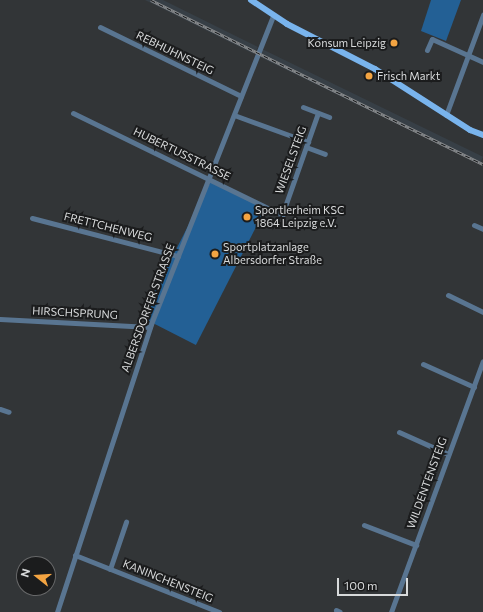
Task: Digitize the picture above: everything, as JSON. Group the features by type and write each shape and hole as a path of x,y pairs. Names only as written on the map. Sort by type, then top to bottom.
{"main road":[{"path":"251,0 273,16 375,70 446,115 483,135"}],"street":[{"path":"446,115 483,15"},
{"name":"ALBERSDORFER STRASSE","path":"57,612 150,327 273,16"},
{"name":"REBHUHNSTEIG","path":"100,28 241,96"},
{"path":"427,50 432,39 483,62"},
{"path":"303,107 329,117"},
{"name":"HUBERTUSSTRASSE","path":"73,113 282,214"},
{"name":"WIESELSTEIG","path":"282,214 318,113"},
{"path":"234,115 307,144 325,154"},
{"name":"FRETTCHENWEG","path":"32,218 178,256"},
{"path":"474,225 483,229"},
{"path":"448,295 483,312"},
{"name":"HIRSCHSPRUNG","path":"0,319 150,327"},
{"name":"WILDENTENSTEIG","path":"391,612 483,361"},
{"path":"423,364 474,387"},
{"path":"0,409 9,412"},
{"path":"399,432 448,454"},
{"name":"KANINCHENSTEIG","path":"110,569 126,522"},
{"path":"364,525 416,545"},
{"name":"KANINCHENSTEIG","path":"75,555 219,612"}],"shaded area":[{"path":"145,0 163,0 258,47 254,54"},
{"path":"431,0 461,0 446,41 421,31"},
{"path":"262,49 483,157 480,164 258,56"},
{"name":"Sportplatzanlage Albersdorfer Straße","path":"211,181 265,209 196,345 142,317"}],"railway":[{"path":"151,0 483,164"}],"place":[{"name":"Konsum Leipzig","path":"394,43"},
{"name":"Frisch Markt","path":"369,76"},
{"name":"Sportlerheim KSC 1864 Leipzig e.V.","path":"247,217"},
{"name":"Sportplatzanlage Albersdorfer Straße","path":"215,254"}]}
